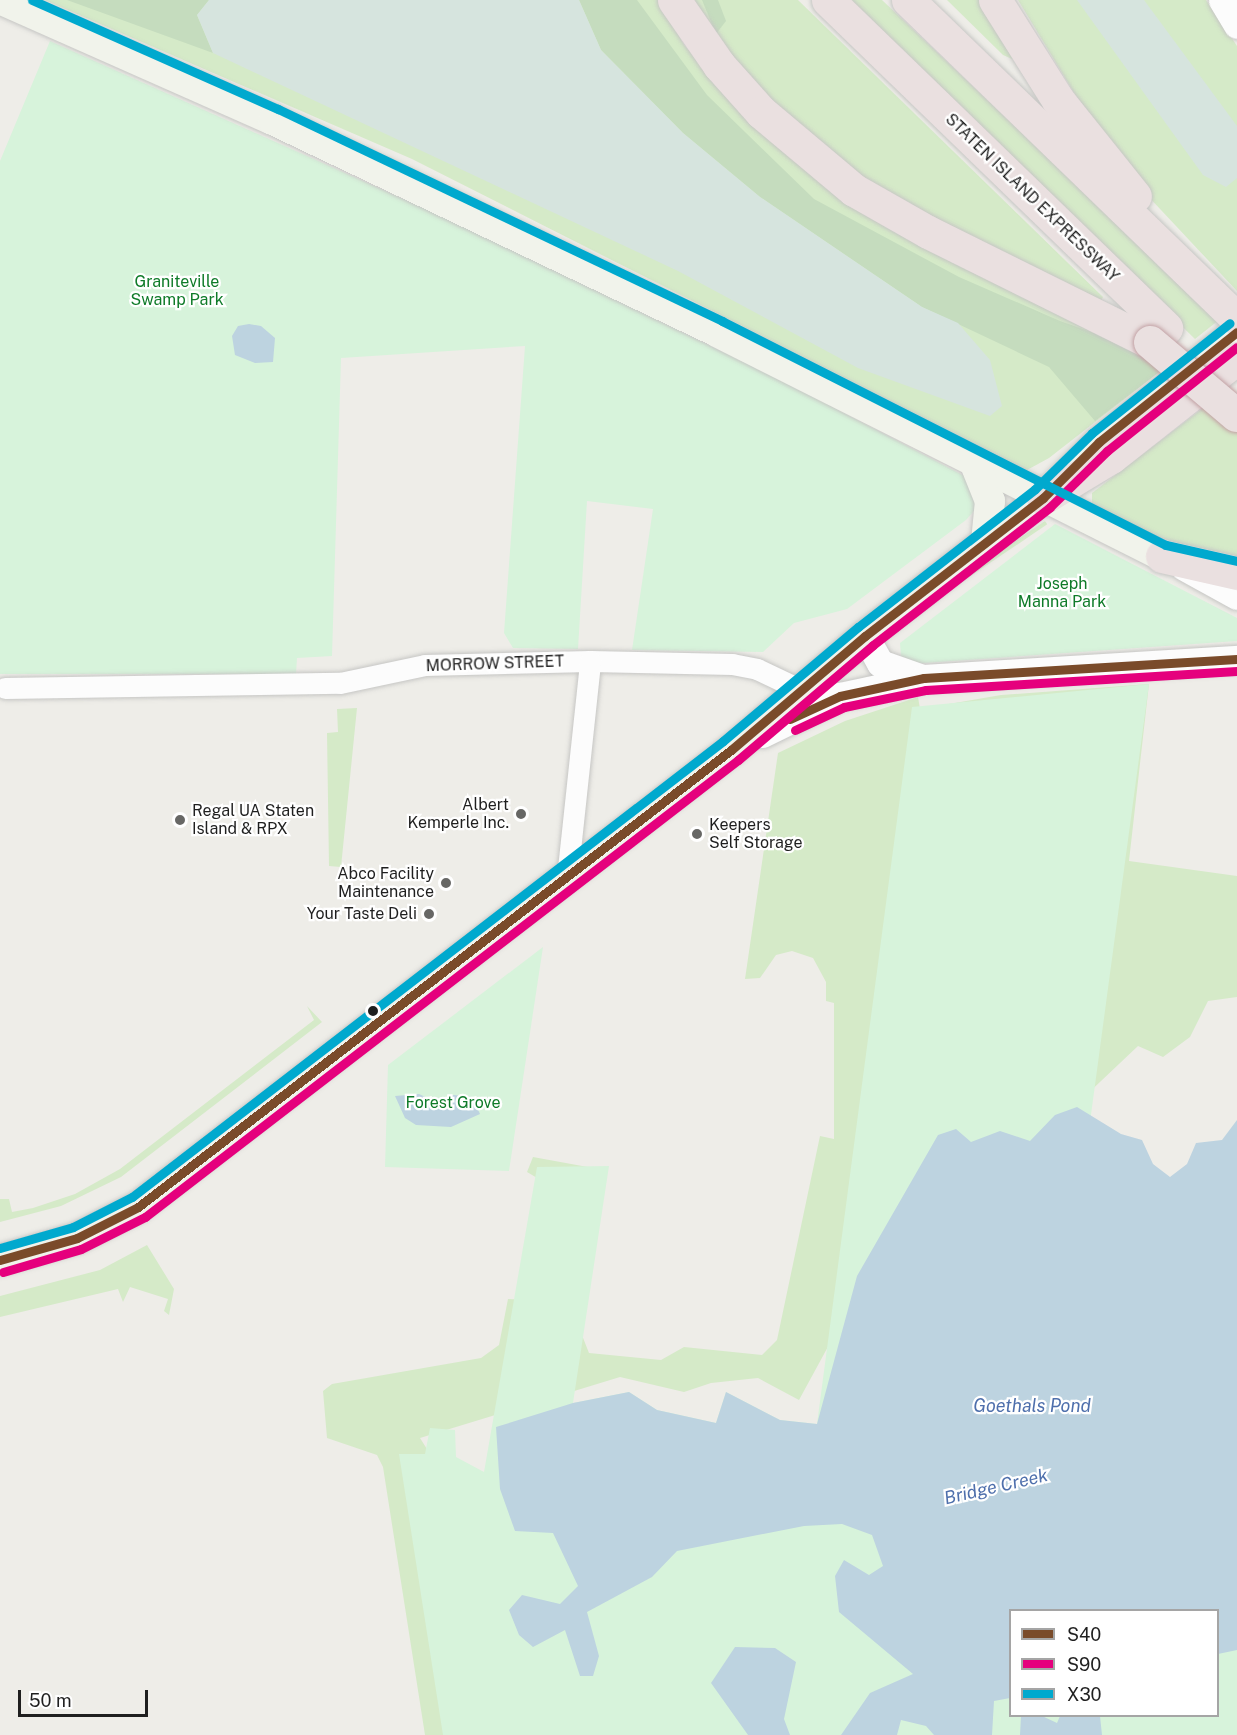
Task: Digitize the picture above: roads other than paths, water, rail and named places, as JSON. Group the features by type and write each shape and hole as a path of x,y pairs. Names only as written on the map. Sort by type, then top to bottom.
{"highway":[{"path":"674,0 707,49 754,104 854,190 928,232 1158,335 1237,409"},
{"name":"STATEN ISLAND EXPRESSWAY","path":"828,0 1158,335"},
{"path":"908,0 1224,294"},
{"path":"995,0 1040,75 1094,147 1224,294 1237,319"},
{"path":"1043,498 1111,457 1237,358"},
{"path":"1162,556 1237,573"}],"main road":[{"path":"2,0 273,120 717,332 975,464 1162,556"},
{"path":"0,1260 77,1238 138,1207 731,750 865,636 1043,498 1099,442 1237,332"},
{"path":"975,464 990,501 986,542"}],"street":[{"path":"1222,0 1237,25"},
{"path":"1162,556 1237,596"},
{"path":"865,636 880,663 924,678"},
{"path":"731,750 826,701 924,678 1234,659"},
{"path":"567,878 590,661"},
{"name":"MORROW STREET","path":"5,688 340,683 425,665 590,661 732,664 757,669 801,690"}],"water":[{"path":"249,324 261,326 275,338 273,362 255,363 235,355 232,336 238,326"},
{"path":"419,1094 436,1102 454,1095 472,1097 480,1114 451,1127 416,1125 405,1118 395,1096"},
{"name":"Goethals Pond","path":"1077,1107 1121,1134 1142,1140 1153,1164 1170,1177 1187,1164 1196,1143 1222,1140 1237,1120 1237,1650 1219,1654 1219,1609 1009,1609 1009,1698 994,1701 992,1735 934,1735 926,1726 901,1720 897,1735 841,1735 870,1693 913,1674 839,1612 835,1576 844,1560 869,1575 883,1566 872,1535 842,1524 804,1526 677,1551 652,1577 587,1612 599,1656 593,1676 580,1676 565,1630 533,1647 519,1635 509,1610 522,1595 560,1604 578,1586 553,1533 515,1531 500,1489 496,1427 573,1403 629,1392 657,1410 716,1423 726,1392 780,1420 817,1424 857,1276 938,1135 956,1129 971,1142 1000,1131 1030,1141 1055,1115"},
{"path":"735,1647 775,1648 796,1662 784,1719 790,1735 748,1735 711,1683"},
{"path":"1021,1717 1044,1717 1057,1723 1060,1717 1100,1717 1102,1735 1020,1735"}],"place":[{"name":"Albert Kemperle Inc.","path":"521,814"},
{"name":"Regal UA Staten Island & RPX","path":"180,820"},
{"name":"Keepers Self Storage","path":"697,834"},
{"name":"Abco Facility Maintenance","path":"446,883"},
{"name":"Your Taste Deli","path":"429,914"}],"park label":[{"name":"Graniteville Swamp Park","path":"177,291"},
{"name":"Joseph Manna Park","path":"1062,593"},
{"name":"Forest Grove","path":"453,1103"}],"water label":[{"name":"Bridge Creek","path":"996,1487"}]}
